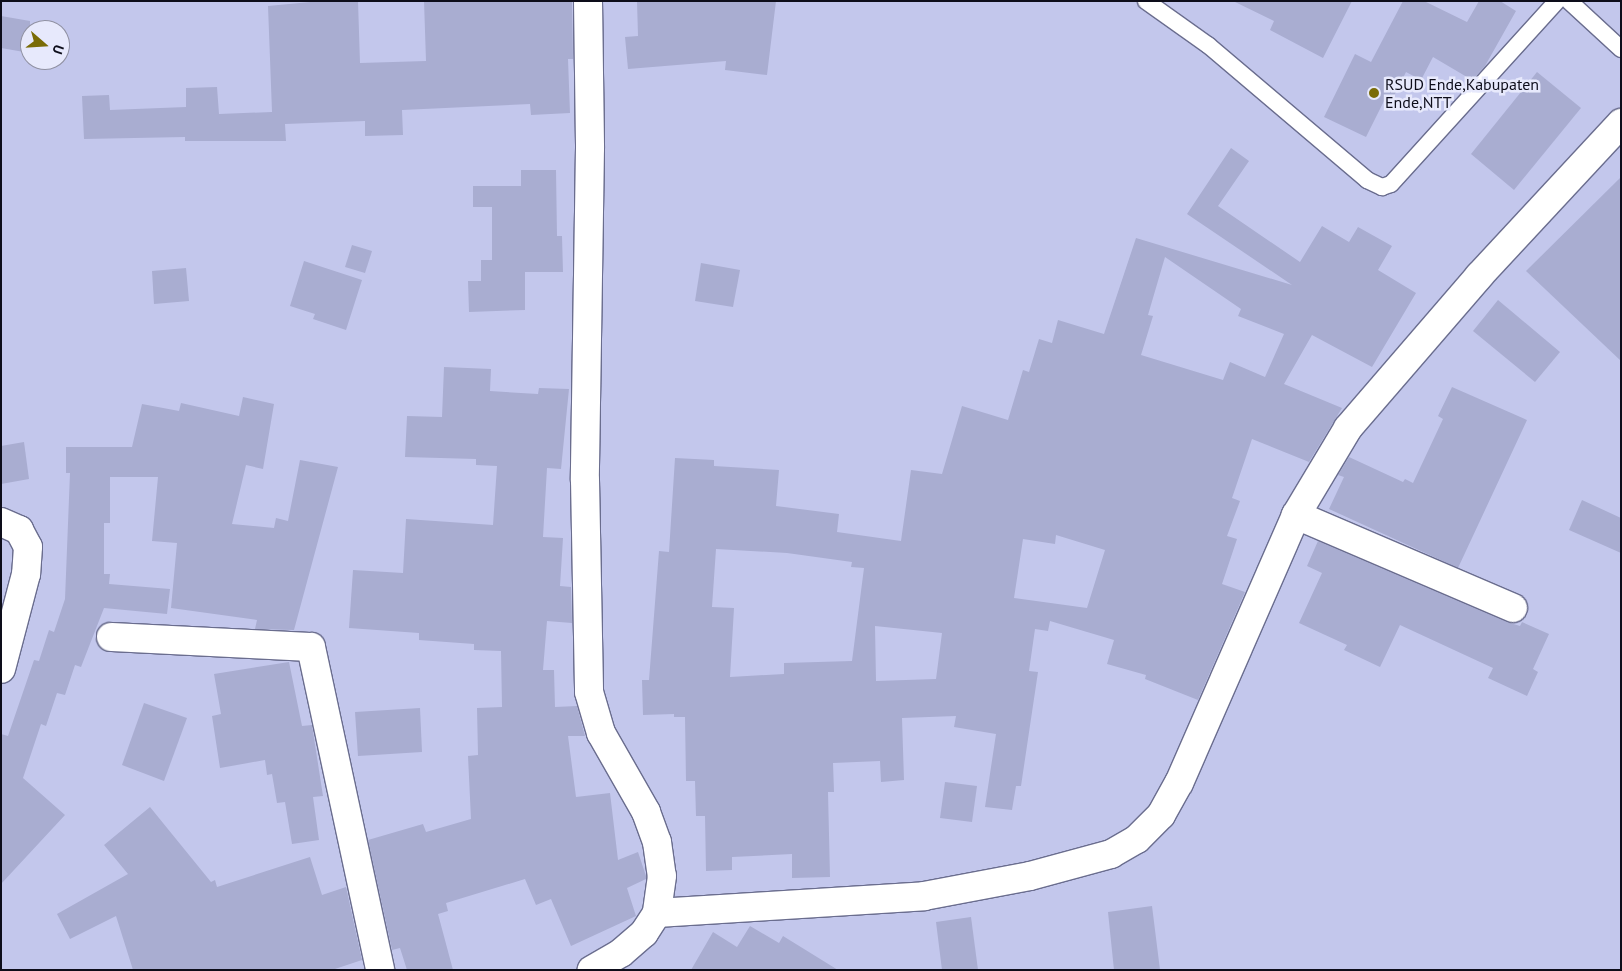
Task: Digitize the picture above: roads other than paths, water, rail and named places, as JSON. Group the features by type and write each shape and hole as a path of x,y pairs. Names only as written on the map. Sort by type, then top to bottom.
{"street":[{"path":"588,1 590,148 584,480 589,692 601,733 646,812 657,842 662,876 657,913 644,933 621,952 592,970"},
{"path":"657,913 924,896 1030,876 1111,854 1136,839 1161,815 1179,783 1296,516 1348,428 1479,276 1621,122"},
{"path":"1296,516 1513,608"},
{"path":"1,522 19,530 28,547 26,574 1,669"},
{"path":"111,637 312,646 380,970"}],"lane":[{"path":"1146,1 1208,45 1367,180 1382,187 1391,184 1557,1"},
{"path":"1569,1 1621,49"}],"place":[{"name":"RSUD Ende,Kabupaten Ende,NTT","path":"1374,93"}]}
